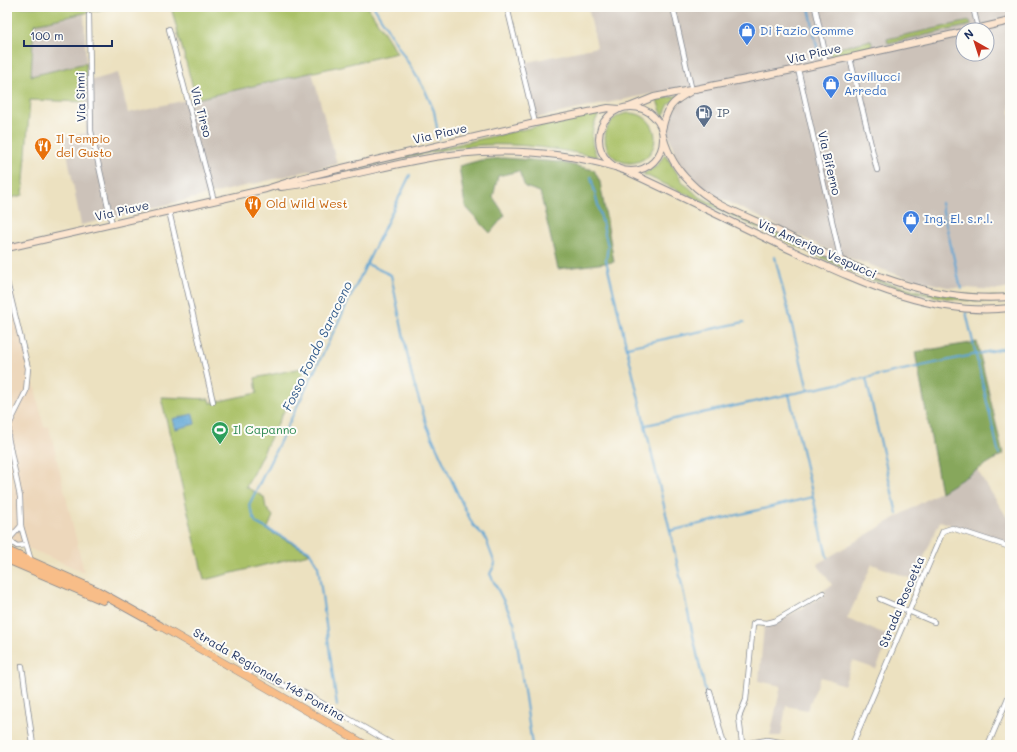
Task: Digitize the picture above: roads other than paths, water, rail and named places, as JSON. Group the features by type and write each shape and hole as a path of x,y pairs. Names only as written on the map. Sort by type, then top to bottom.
{"highway":[{"name":"Strada Regionale 148 Pontina","path":"7,551 97,591 160,626"},
{"name":"Strada Regionale 148 Pontina","path":"7,559 160,626"}],"main road":[{"path":"995,24 1010,21"},
{"name":"Via Piave","path":"629,107 654,97 692,91 798,69 955,34"},
{"name":"Via Piave","path":"662,133 668,110 672,103 692,91"},
{"path":"629,107 637,108 649,113 658,122 662,133 659,154 653,162 645,168 636,170 626,170 615,167 607,160 602,152 600,136 604,122 611,114 620,109 629,107"},
{"name":"Via Piave","path":"7,248 266,189 349,166 535,123 608,108 620,109"},
{"name":"Via Amerigo Vespucci","path":"662,133 669,155 677,168 701,192 730,209 841,261 868,273 913,287 975,297 1010,296"},
{"name":"Via Piave","path":"266,189 303,184 426,159 488,152 550,153 582,158 615,167"},
{"name":"Via Amerigo Vespucci","path":"626,170 828,267 896,295 954,307 1010,308"},
{"name":"Strada Regionale 148 Pontina","path":"160,626 248,675 366,745"}],"street":[{"path":"507,7 535,123"},
{"path":"673,7 692,91"},
{"path":"815,7 824,48 825,63"},
{"path":"973,7 977,22"},
{"name":"Via Sinni","path":"90,16 91,131 112,224"},
{"name":"Via Tirso","path":"169,29 214,201"},
{"path":"850,58 877,170"},
{"name":"Via Biferno","path":"798,69 841,261"},
{"path":"168,211 214,402"},
{"path":"7,282 28,376 25,397 12,420 8,432 20,497 21,526 31,561"},
{"path":"21,526 17,532 7,538 16,546 26,546"},
{"name":"Strada Roscetta","path":"852,745 941,535 945,530 952,528 1010,547"},
{"path":"742,744 739,718 746,700 753,624 756,622 767,623 775,621 823,592"},
{"path":"880,599 934,622"},
{"path":"22,666 33,745"},
{"path":"248,675 256,671 285,686 307,694 394,745"},
{"path":"710,691 724,745"},
{"path":"988,745 1010,693"},
{"path":"737,745 770,740 800,745"}],"water":[{"path":"193,414 195,424 175,429 172,419"}],"waterway":[{"name":"Fosso Fondo Saraceno","path":"374,7 425,90 434,111 439,139"},
{"path":"809,7 819,57"},
{"name":"Fosso Fondo Saraceno","path":"337,706 318,566 309,551 256,523 249,505 410,175"},
{"path":"591,177 608,246 606,260 670,531 707,699"},
{"path":"941,203 961,289"},
{"path":"775,257 808,390"},
{"path":"367,264 391,275 412,377 427,426 473,525 485,537 495,564 490,574 514,622 532,745"},
{"path":"966,312 999,454"},
{"path":"627,347 744,322"},
{"path":"646,425 1010,347"},
{"path":"866,378 897,514"},
{"path":"789,394 827,557"},
{"path":"670,531 813,497"}],"place":[{"name":"Di Fazio Gomme","path":"747,46"},
{"name":"Gavillucci Arreda","path":"831,99"},
{"name":"IP","path":"704,128"},
{"name":"Il Tempio del Gusto","path":"43,161"},
{"name":"Old Wild West","path":"253,219"},
{"name":"Ing. El. s.r.l.","path":"911,234"},
{"name":"Il Capanno","path":"220,445"}]}
